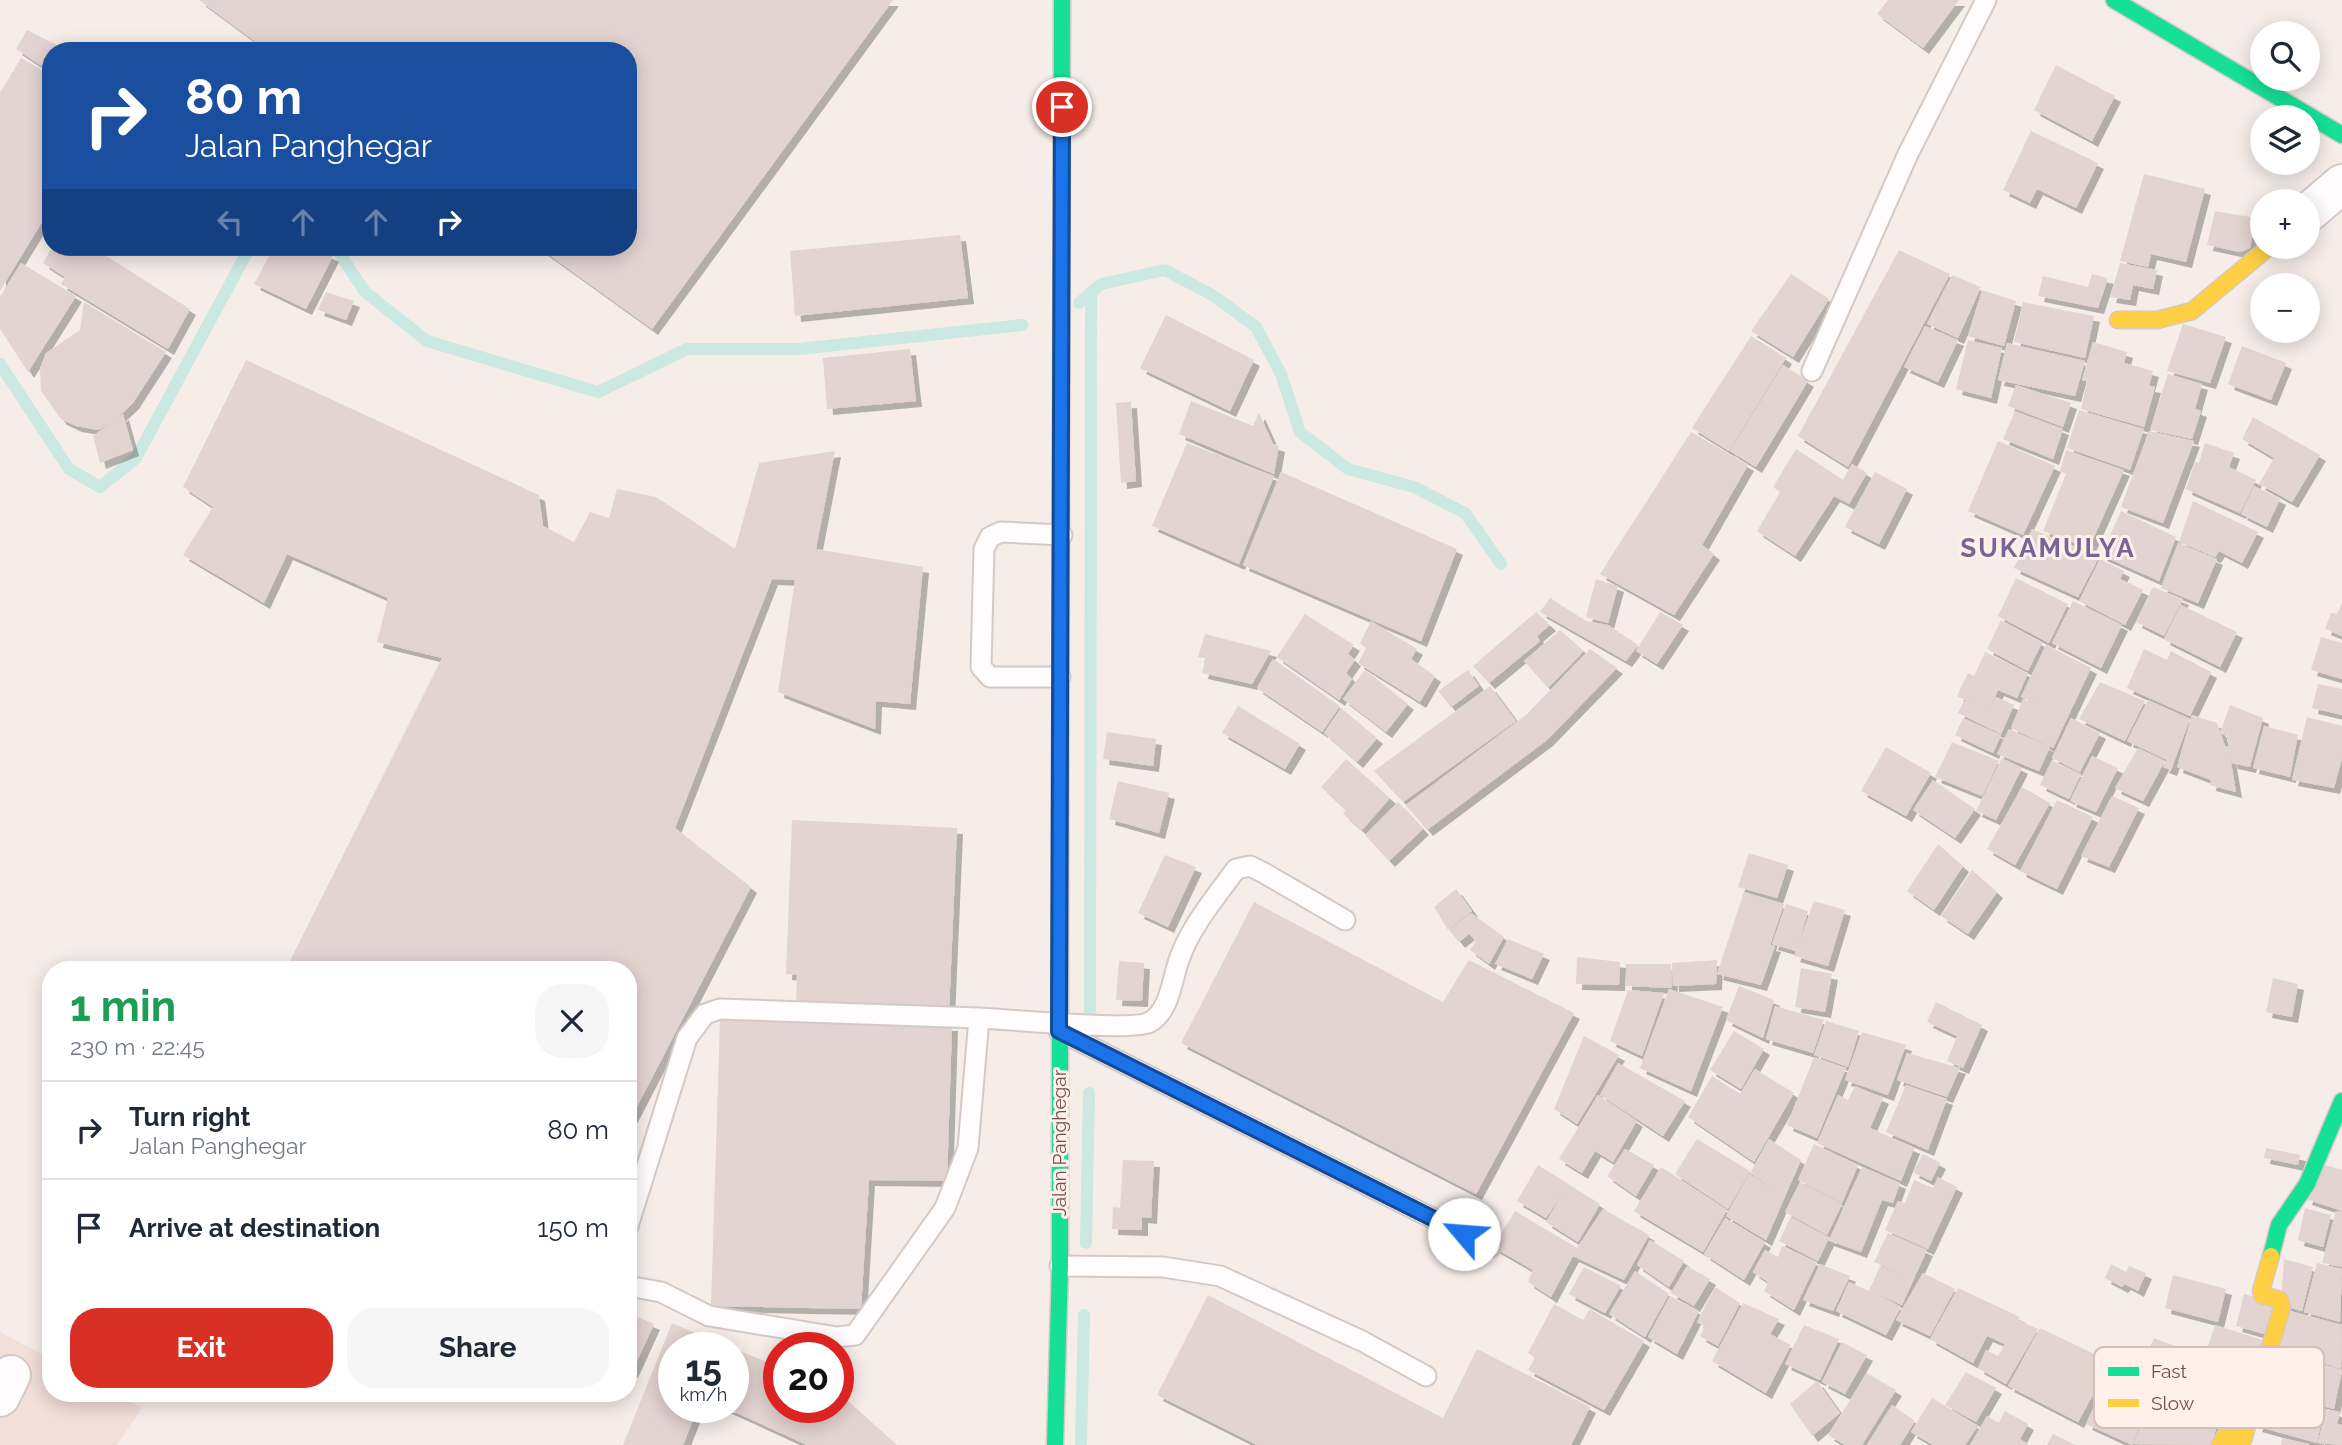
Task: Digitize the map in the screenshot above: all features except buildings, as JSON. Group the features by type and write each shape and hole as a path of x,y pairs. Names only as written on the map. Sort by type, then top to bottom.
{"street":[{"name":"Jalan Panghegar","path":"1055,1445 1060,1266 1062,0"},
{"path":"2114,0 2342,135"},
{"path":"2320,203 2342,184"},
{"path":"2118,320 2157,320 2192,311 2255,259"},
{"path":"2270,1347 2281,1307 2280,1300 2262,1295 2261,1291 2279,1224 2307,1184 2342,1101"},
{"path":"2220,1445 2225,1436 2243,1440 2248,1428"}],"lane":[{"path":"1812,371 1908,154 1986,0"},
{"path":"1060,677 990,677 981,667 984,549 990,537 1001,532 1062,535"},
{"path":"637,1197 687,1038 705,1014 720,1009 979,1018 1059,1026 1117,1027 1150,1023 1165,1007 1185,946 1204,913 1236,869 1250,866 1345,920"},
{"path":"637,1288 661,1292 709,1316 836,1337 855,1335 945,1208 950,1196 968,1148 979,1018"},
{"path":"1059,1026 1490,1247"},
{"path":"1060,1266 1163,1267 1220,1276 1291,1307 1426,1376"}],"shaded area":[{"path":"0,1332 42,1354 42,1402 131,1402 142,1408 117,1445 0,1445"}],"waterway":[{"path":"0,364 69,469 100,487 136,458 245,256"},
{"path":"341,256 365,292 427,341 598,392 687,349 799,349 1022,325"},
{"path":"1079,303 1101,284 1165,270 1214,296 1256,327 1281,374 1300,432 1348,469 1414,487 1465,513 1501,564"},
{"path":"1090,1012 1091,293"},
{"path":"1086,1243 1089,1093"},
{"path":"1081,1445 1084,1315"}],"traffic: fast":[{"path":"1061,483 1062,0"},
{"path":"2114,0 2342,135"},
{"path":"1055,1445 1060,1266 1060,968"},
{"path":"2271,1256 2279,1225 2307,1184 2342,1101"}],"traffic: slow":[{"path":"2118,320 2157,320 2192,311 2255,259"},
{"path":"1060,968 1061,483"},
{"path":"2270,1347 2282,1307 2280,1300 2262,1295 2261,1291 2271,1256"},
{"path":"2220,1445 2225,1436 2243,1440 2247,1428"}],"district":[{"name":"SUKAMULYA","path":"2048,548"}],"route":[{"path":"1062,107 1059,1031 1176,1087 1464,1234"}]}
